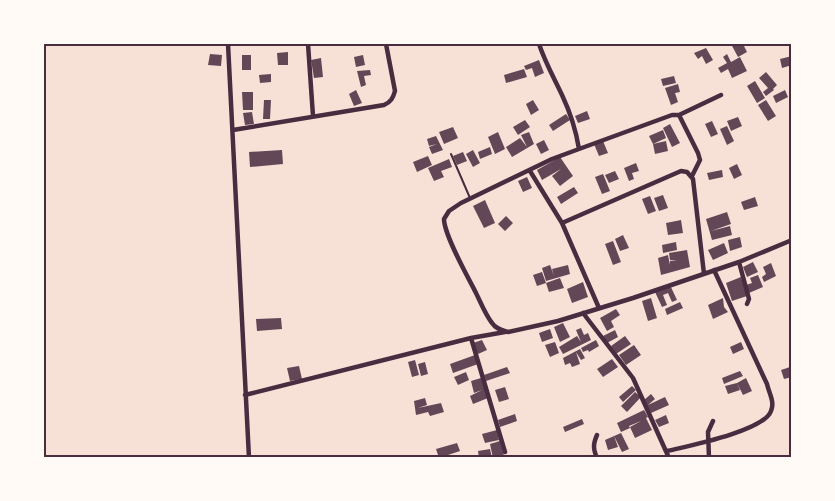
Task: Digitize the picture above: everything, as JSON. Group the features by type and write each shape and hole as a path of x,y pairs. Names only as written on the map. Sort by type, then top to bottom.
{"street":[{"path":"228,44 249,458"},
{"path":"308,44 313,116"},
{"path":"233,130 384,105 391,100 395,91 386,44"},
{"path":"539,44 569,112 579,149"},
{"path":"508,332 496,327 488,317 446,229 444,219 447,213 470,198 552,159 672,115 679,116 721,95"},
{"path":"679,116 700,160 692,176"},
{"path":"530,171 562,223 599,308"},
{"path":"562,223 681,171 687,172 692,176 694,186 704,274"},
{"path":"245,395 471,338 558,321 739,262 792,240"},
{"path":"739,262 749,299 747,304"},
{"path":"667,451 708,442 760,423 772,411 773,404 766,384 714,270"},
{"path":"583,313 633,378 669,458"},
{"path":"471,338 505,452"},
{"path":"709,458 708,432 713,421"},
{"path":"597,435 593,443 593,450 597,458"}],"lane":[{"path":"451,154 470,198"}],"building":[{"path":"731,44 743,44 747,52 738,57"},
{"path":"706,48 713,60 706,64 702,56 698,59 694,53"},
{"path":"288,52 288,65 278,65 277,53"},
{"path":"210,54 222,55 221,66 208,65"},
{"path":"727,54 731,62 740,57 747,71 732,78 728,69 721,73 718,68 727,63 723,57"},
{"path":"242,55 251,55 251,70 242,70"},
{"path":"363,55 365,65 356,67 354,57"},
{"path":"792,56 792,65 782,68 780,59"},
{"path":"321,58 323,77 314,78 311,60"},
{"path":"539,60 544,73 535,77 532,68 526,70 524,66"},
{"path":"524,69 527,77 506,83 504,75"},
{"path":"370,70 371,75 364,76 366,85 361,87 357,71"},
{"path":"766,72 777,85 766,96 763,92 768,88 759,78"},
{"path":"271,74 271,82 260,83 259,75"},
{"path":"674,76 676,83 663,86 661,79"},
{"path":"755,81 765,98 757,103 747,86"},
{"path":"678,84 680,92 675,93 678,102 671,105 665,88"},
{"path":"356,90 362,103 354,106 349,94"},
{"path":"785,90 788,97 776,103 773,96"},
{"path":"242,92 253,92 253,110 243,110"},
{"path":"264,100 271,100 270,119 263,119"},
{"path":"533,100 539,110 531,115 526,104"},
{"path":"766,100 776,116 768,121 758,105"},
{"path":"587,111 590,119 578,123 575,116"},
{"path":"252,112 254,124 245,125 243,113"},
{"path":"566,114 570,120 553,131 549,125"},
{"path":"738,117 742,126 731,131 727,121"},
{"path":"525,120 530,127 518,135 513,127"},
{"path":"712,121 718,134 711,137 705,124"},
{"path":"670,124 680,143 672,147 663,128"},
{"path":"727,126 734,141 727,145 720,129"},
{"path":"453,127 458,138 444,144 439,132"},
{"path":"663,130 666,138 653,144 649,136"},
{"path":"498,132 505,149 495,154 488,137"},
{"path":"529,132 534,144 512,157 506,147 520,138 527,147 521,135"},
{"path":"436,136 443,150 432,154 429,147 437,144 429,146 427,139"},
{"path":"544,140 549,150 541,154 536,144"},
{"path":"603,141 608,153 599,156 594,144"},
{"path":"666,141 668,151 655,154 653,144"},
{"path":"490,147 492,154 480,159 478,152"},
{"path":"282,150 283,164 250,167 249,152"},
{"path":"473,150 480,163 473,167 466,154"},
{"path":"463,152 467,161 457,165 453,156"},
{"path":"428,156 432,165 417,172 413,162"},
{"path":"560,157 573,176 560,186 552,176 561,169 542,180 537,170"},
{"path":"449,159 452,167 441,171 444,177 434,181 428,168"},
{"path":"636,163 639,171 632,173 634,179 629,181 624,168"},
{"path":"737,164 742,175 734,179 729,168"},
{"path":"722,170 723,177 709,180 707,173"},
{"path":"615,171 619,179 609,183 605,175"},
{"path":"603,174 610,191 602,194 595,177"},
{"path":"527,177 532,188 523,192 518,181"},
{"path":"574,187 578,193 561,204 557,197"},
{"path":"663,195 668,208 659,211 654,198"},
{"path":"650,196 656,211 648,214 642,199"},
{"path":"755,197 758,206 744,210 741,202"},
{"path":"485,200 495,223 484,228 473,206"},
{"path":"727,212 731,224 711,231 730,226 732,235 712,240 706,219"},
{"path":"506,216 513,223 505,231 498,224"},
{"path":"681,220 683,233 668,235 666,223"},
{"path":"623,235 629,248 620,251 615,239"},
{"path":"740,237 742,247 730,251 728,240"},
{"path":"613,241 621,262 613,265 605,244"},
{"path":"676,242 677,250 663,253 662,245"},
{"path":"724,243 728,253 713,260 708,250"},
{"path":"687,250 690,267 661,275 658,258 668,255 670,265 670,261 677,260 670,260 669,253"},
{"path":"753,262 758,272 747,277 743,267"},
{"path":"771,263 776,276 764,282 762,277 766,274 763,267"},
{"path":"550,265 554,276 552,269 568,265 570,274 546,281 542,268"},
{"path":"542,272 546,283 537,286 533,275"},
{"path":"758,275 763,287 749,293 746,285 752,283 750,278"},
{"path":"741,277 747,296 732,301 726,283"},
{"path":"560,278 564,288 549,292 546,283"},
{"path":"583,282 588,297 572,303 567,289"},
{"path":"670,285 677,300 672,302 668,293 663,295 667,305 662,307 655,292"},
{"path":"651,298 657,318 648,321 642,301"},
{"path":"723,298 724,307 728,312 713,319 708,305"},
{"path":"680,302 683,308 667,315 665,309"},
{"path":"616,309 620,315 611,321 614,327 607,331 600,318"},
{"path":"281,318 282,329 257,331 256,319"},
{"path":"563,323 570,337 560,342 554,327"},
{"path":"581,328 584,335 588,333 591,340 563,354 559,347 577,336 581,342 576,330"},
{"path":"550,329 553,338 542,342 539,333"},
{"path":"615,330 618,337 607,343 603,336"},
{"path":"625,336 631,344 616,354 611,346"},
{"path":"482,340 487,350 478,354 473,343"},
{"path":"596,340 599,346 589,352 588,350 583,352 581,348"},
{"path":"555,342 559,353 550,357 545,345"},
{"path":"741,342 744,349 733,354 730,347"},
{"path":"634,345 641,355 626,365 619,355"},
{"path":"580,349 585,358 581,360 576,352 580,364 572,367 570,363 565,365 563,358"},
{"path":"475,355 478,364 453,373 450,364"},
{"path":"612,359 618,367 603,377 597,369"},
{"path":"415,360 419,375 412,377 408,362"},
{"path":"425,362 428,374 421,376 418,364"},
{"path":"299,366 302,379 290,381 287,368"},
{"path":"507,367 510,373 486,381 484,375"},
{"path":"790,367 792,377 784,379 781,370"},
{"path":"740,371 743,376 724,384 722,378"},
{"path":"466,372 469,380 458,385 454,377"},
{"path":"481,378 488,398 473,404 470,396 482,390 474,393 471,381"},
{"path":"746,378 752,391 743,395 737,383"},
{"path":"737,383 740,390 728,394 725,386"},
{"path":"632,386 636,390 623,402 619,397"},
{"path":"505,387 509,399 499,402 495,390"},
{"path":"635,392 641,397 627,412 621,406"},
{"path":"651,394 655,399 648,405 665,397 669,405 651,413 644,400"},
{"path":"425,398 427,405 418,408 441,403 444,412 430,416 428,412 416,415 414,401"},
{"path":"644,410 652,430 635,438 630,427 641,421 629,426 630,428 621,432 617,423"},
{"path":"515,414 517,421 500,427 498,420"},
{"path":"666,415 669,423 659,427 655,420"},
{"path":"582,419 584,424 565,432 563,427"},
{"path":"497,430 499,440 485,443 482,434"},
{"path":"621,433 629,449 622,452 614,436"},
{"path":"614,436 618,447 608,450 605,440"},
{"path":"500,441 504,456 493,458 490,444"},
{"path":"457,443 460,451 439,458 436,449"},
{"path":"490,449 492,458 479,458 478,451"}]}
